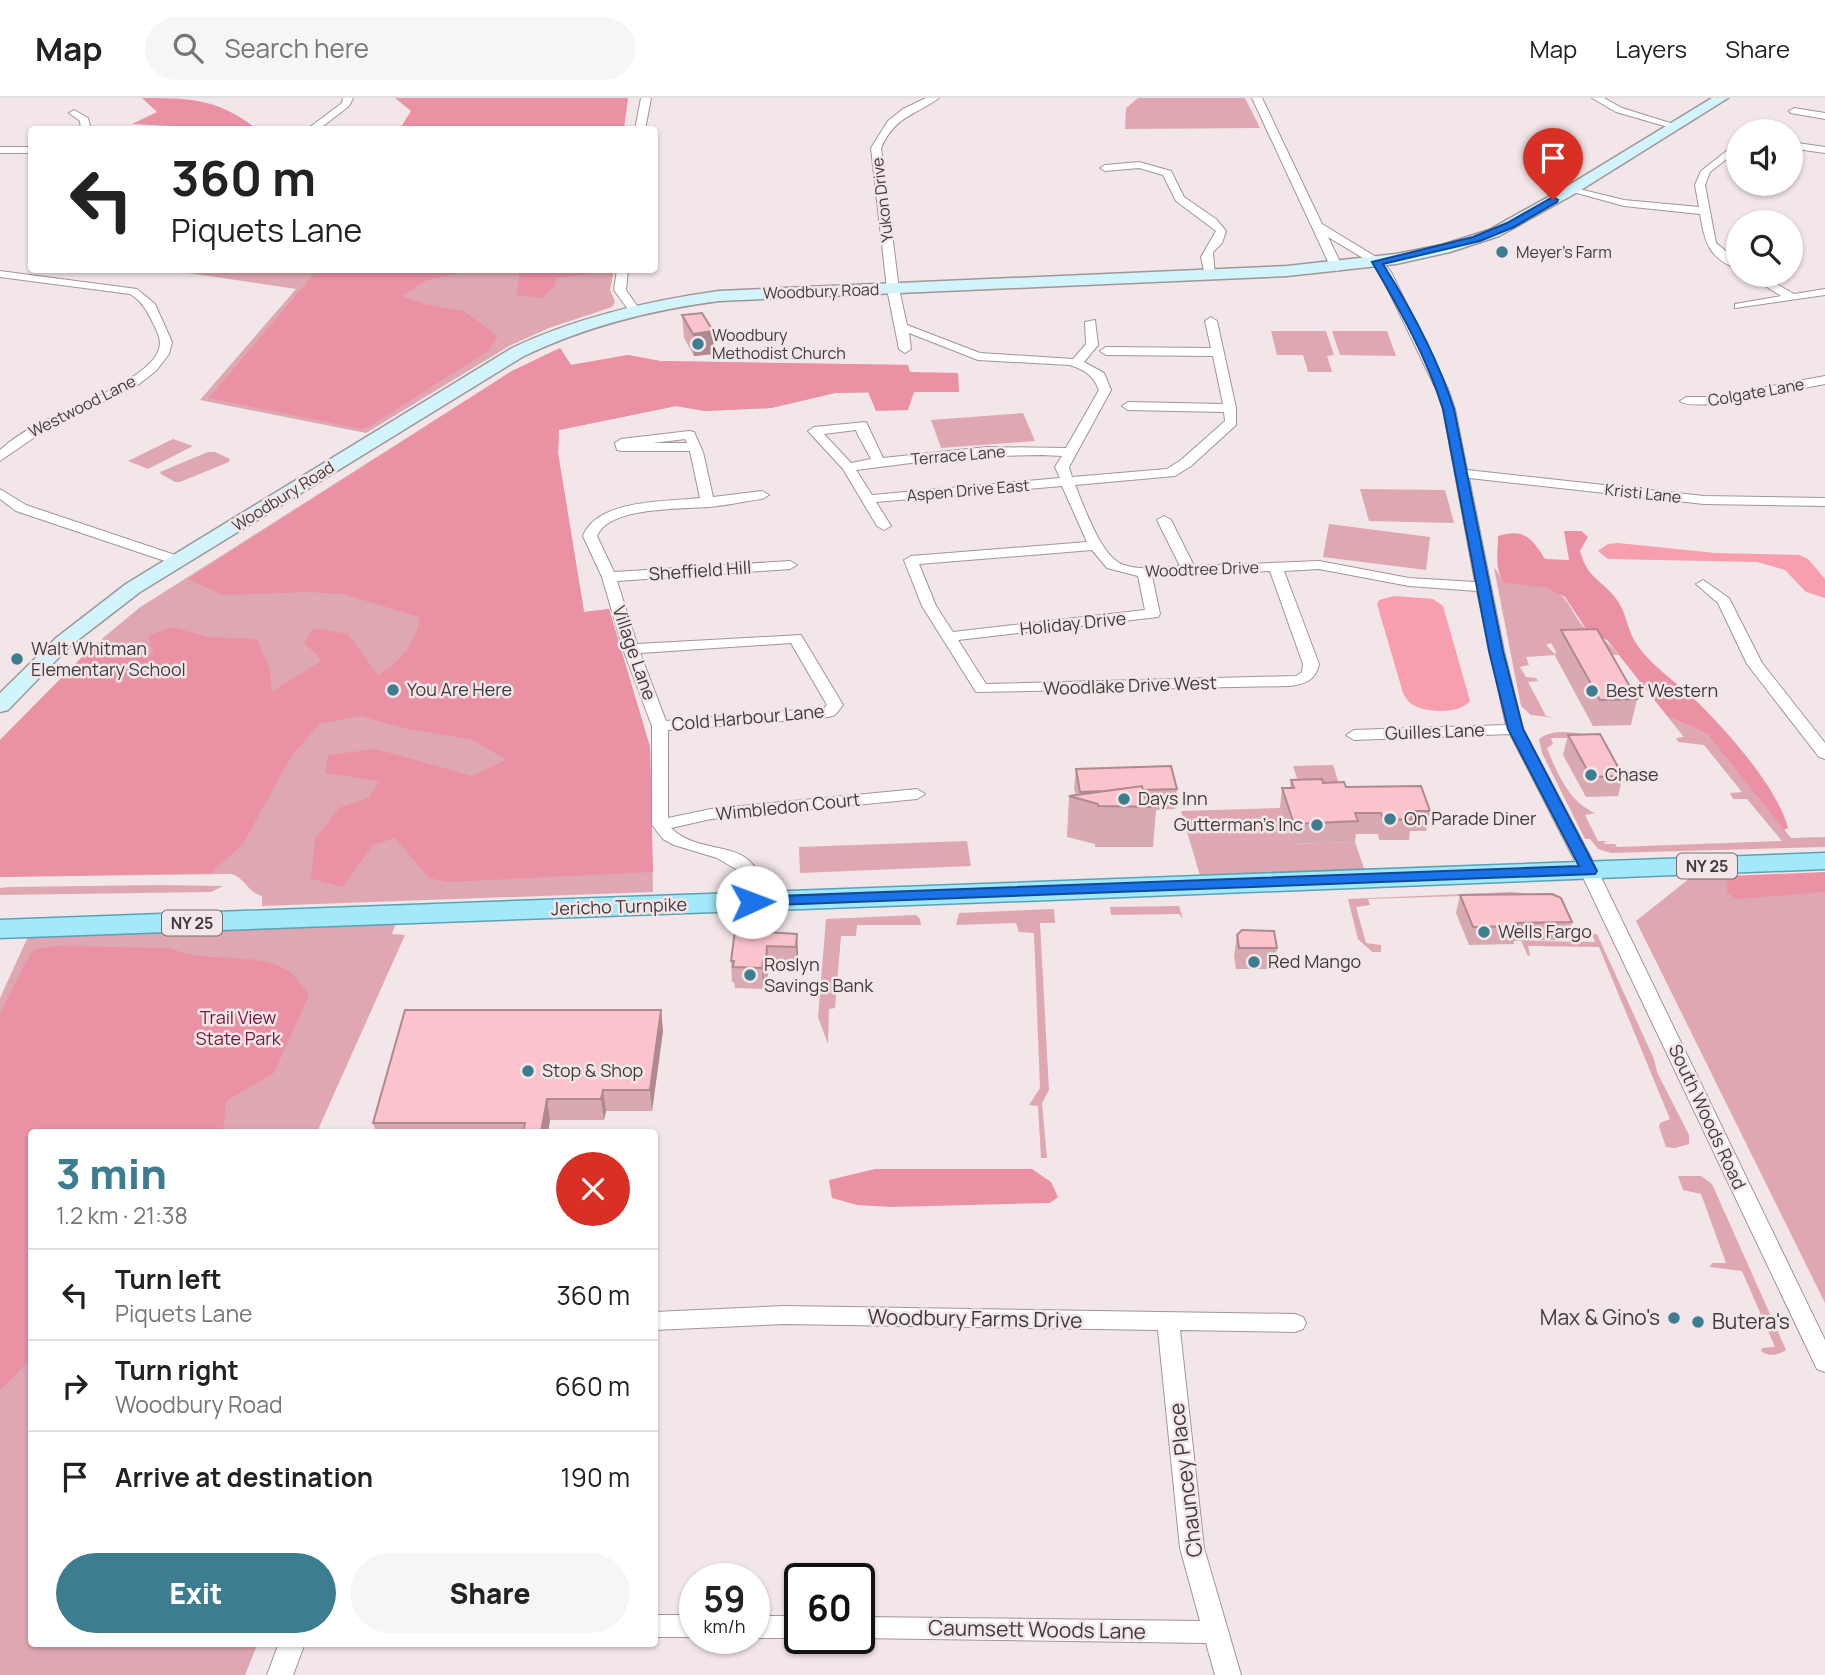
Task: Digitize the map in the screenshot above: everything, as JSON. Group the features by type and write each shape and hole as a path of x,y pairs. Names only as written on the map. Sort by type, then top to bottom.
{"main road":[{"name":"Woodbury Road","path":"0,705 64,642 133,588 518,352 578,326 634,310 719,296 1337,268 1421,254 1477,239 1511,225 1721,98"},
{"name":"Jericho Turnpike","path":"0,929 1825,861"}],"street":[{"path":"316,126 346,104 348,98"},
{"path":"641,126 646,98"},
{"name":"Yukon Drive","path":"893,289 876,148 881,135 894,121 934,98"},
{"path":"1257,98 1337,268"},
{"path":"1597,98 1619,110 1675,126"},
{"path":"1794,111 1825,116"},
{"path":"74,113 85,120 86,126"},
{"path":"1803,147 1825,150"},
{"path":"0,150 28,150"},
{"path":"1726,152 1702,177 1700,185 1711,244 1726,258"},
{"path":"1105,168 1139,165 1167,173 1173,190 1181,200 1212,222 1221,232 1219,239 1206,252 1205,259 1211,275"},
{"path":"1571,190 1624,203 1705,211"},
{"path":"1317,226 1377,262"},
{"name":"South Woods Road","path":"1377,262 1385,272 1442,389 1462,473 1508,707 1516,729 1589,871 1825,1363"},
{"path":"622,273 620,290 634,310"},
{"name":"Westwood Lane","path":"0,274 133,291 148,301 166,340 165,351 149,371 19,439 0,457"},
{"path":"1775,287 1791,296"},
{"path":"893,289 905,349"},
{"path":"1739,306 1825,292"},
{"path":"1128,406 1230,408 1211,321"},
{"path":"902,328 982,357 1077,362 1093,345 1091,322"},
{"path":"1106,351 1217,352"},
{"name":"Woodtree Drive","path":"1077,362 1095,370 1104,379 1105,390 1062,467 1096,545 1113,566 1144,572 1319,565 1409,582 1483,582"},
{"name":"Colgate Lane","path":"1686,401 1713,401 1825,380"},
{"name":"Aspen Drive East","path":"868,499 1170,473 1186,463 1231,422 1230,408"},
{"path":"879,461 861,425 814,431 848,467 884,526"},
{"path":"695,447 708,503"},
{"name":"Terrace Lane","path":"848,467 879,461 1032,449 1069,452"},
{"name":"Kristi Lane","path":"1462,473 1704,500 1825,502"},
{"path":"0,493 21,508 179,561"},
{"name":"Village Lane","path":"660,825 660,726 631,649 609,578 590,536 593,526 606,516 626,511 762,495"},
{"path":"1164,520 1189,570"},
{"name":"Woodlake Drive West","path":"1096,545 911,560 929,606 981,689 1298,680 1308,676 1311,664 1275,566"},
{"name":"Sheffield Hill","path":"609,578 790,565"},
{"name":"Holiday Drive","path":"949,637 1153,614 1144,572"},
{"path":"1703,584 1724,601 1755,664 1825,754"},
{"name":"Cold Harbour Lane","path":"631,649 796,638 835,708 829,712 660,726"},
{"name":"Guilles Lane","path":"1354,735 1516,729"},
{"name":"Wimbledon Court","path":"660,825 711,814 917,794"},
{"path":"660,825 680,841 720,854 746,868 753,881 752,902"},
{"name":"Woodbury Farms Drive","path":"658,1321 784,1315 1295,1323"},
{"name":"Chauncey Place","path":"1168,1322 1192,1548 1228,1675"},
{"path":"658,1626 679,1626"},
{"name":"Caumsett Woods Lane","path":"875,1628 1214,1632"},
{"path":"280,1675 290,1647"}],"green space":[{"path":"142,98 187,99 213,105 253,126 132,124 157,112"},
{"path":"395,98 628,98 624,126 402,126 411,111"},
{"path":"1138,98 1245,98 1260,128 1125,129 1126,108"},
{"path":"188,273 613,273 610,290 615,302 612,307 549,328 511,345 366,433 200,400 296,289"},
{"path":"314,273 460,273 425,281 402,296 424,304 464,311 498,336 488,351 370,426 361,429 209,398"},
{"path":"519,273 598,273 557,278 554,287 542,298 517,295"},
{"path":"1271,331 1326,331 1334,355 1327,356 1332,372 1308,372 1303,355 1277,355"},
{"path":"1332,331 1387,331 1396,356 1340,355"},
{"path":"560,348 571,365 628,355 660,361 908,365 914,392 835,393 771,408 705,411 676,406 559,430 558,453 584,612 609,609 650,747 653,892 262,906 262,896 232,874 0,877 0,740 91,648 139,608 512,371"},
{"path":"560,348 571,365 628,355 660,361 908,365 910,372 958,373 959,392 914,392 908,410 876,411 868,392 835,393 771,408 705,411 676,406 559,430 558,453 584,612 609,609 650,747 653,872 447,882 429,878 395,838 373,845 343,887 311,879 315,839 339,808 368,798 380,781 325,773 328,755 376,749 472,776 506,760 473,740 404,728 360,716 320,724 292,755 243,844 211,873 0,877 0,740 91,648 112,644 154,655 148,636 172,627 207,637 257,639 270,669 272,692 322,660 304,643 314,628 348,634 378,675 393,665 411,643 419,617 343,594 308,592 222,595 188,579 512,371"},
{"path":"1023,413 1035,441 941,448 931,420"},
{"path":"173,439 193,446 148,469 128,461"},
{"path":"208,452 215,452 230,459 229,462 180,482 175,482 160,472"},
{"path":"1360,489 1445,490 1454,523 1369,521"},
{"path":"1329,524 1430,537 1426,570 1323,557"},
{"path":"1564,531 1581,531 1588,537 1580,551 1583,561 1591,574 1620,605 1639,648 1733,740 1773,794 1788,828 1784,830 1707,734 1667,716 1607,640 1588,632 1565,597 1547,588 1505,583 1498,567 1498,536 1521,534 1536,545 1545,559 1569,560"},
{"path":"1494,568 1509,582 1542,587 1562,596 1582,625 1592,635 1609,644 1618,655 1558,655 1551,643 1546,645 1556,655 1526,657 1529,665 1520,667 1526,677 1536,678 1538,681 1528,682 1546,716 1556,718 1531,715 1521,706"},
{"path":"1667,716 1707,734 1791,838 1825,837 1825,847 1611,853 1598,849 1590,839 1585,839 1542,753 1539,739 1545,735 1568,732 1599,738 1551,738 1553,744 1547,748 1571,794 1595,813 1585,815 1598,841 1610,841 1604,842 1617,847 1782,841 1747,799 1733,799 1730,793 1742,792 1704,745 1678,742 1676,738 1684,737"},
{"path":"1333,765 1343,796 1303,797 1293,766"},
{"path":"1280,808 1291,844 1355,842 1368,880 1203,886 1181,811"},
{"path":"967,841 971,866 800,873 799,847"},
{"path":"1825,872 1825,892 1736,899 1727,892 1728,876"},
{"path":"1825,873 1825,1303 1636,921 1690,878"},
{"path":"223,886 211,892 0,895 0,888 9,887"},
{"path":"1523,893 1527,897 1514,900 1531,941 1595,942 1592,934 1597,934 1654,1059 1657,1072 1689,1135 1689,1144 1675,1148 1666,1147 1659,1127 1660,1123 1670,1119 1599,947 1528,946 1528,956 1502,899 1492,895 1368,899 1370,905 1356,907 1366,943 1381,945 1381,952 1372,952 1358,939 1348,899"},
{"path":"1179,906 1183,919 1179,914 1111,915 1110,907"},
{"path":"1054,909 1055,923 1040,923 1049,1090 1042,1103 1047,1158 1041,1158 1038,1106 1029,1105 1040,1088 1034,933 1019,932 1016,923 956,925 959,913"},
{"path":"916,915 921,925 857,925 856,936 841,936 835,1008 829,1009 828,1044 818,1017 826,919"},
{"name":"Trail View State Park","path":"396,923 392,934 405,935 318,1129 28,1129 28,1647 256,1647 245,1675 0,1675 0,998 32,928"},
{"path":"57,946 170,948 199,956 259,961 287,970 309,995 274,1073 226,1101 223,1129 28,1129 28,1362 0,1390 0,1014 30,954 36,949"},
{"path":"875,1169 1032,1169 1051,1182 1058,1197 1050,1203 892,1207 857,1205 832,1198 829,1180"},
{"path":"1678,1176 1701,1176 1712,1184 1786,1350 1783,1352 1770,1355 1761,1351 1762,1348 1775,1347 1742,1271 1710,1267 1712,1263 1726,1263 1701,1194 1683,1190"}],"shaded area":[{"path":"1608,544 1715,553 1799,555 1808,559 1825,579 1825,598 1806,592 1785,570 1757,562 1608,559 1598,551"},
{"path":"1394,596 1433,599 1443,606 1470,701 1465,706 1441,711 1423,709 1406,698 1377,604 1379,600"}],"building":[{"path":"702,313 713,331 693,334 682,315"},
{"path":"1597,629 1637,699 1600,700 1561,630"},
{"path":"1600,734 1623,776 1591,777 1568,735"},
{"path":"1171,766 1177,789 1143,790 1142,786 1080,792 1076,769"},
{"path":"1322,779 1323,783 1344,782 1346,787 1421,786 1430,811 1410,811 1412,819 1383,820 1381,813 1355,813 1358,821 1294,824 1282,788 1294,788 1291,780"},
{"path":"1142,786 1145,798 1157,807 1098,806 1069,796"},
{"path":"1552,894 1561,898 1572,922 1473,927 1460,895"},
{"path":"735,930 797,934 796,947 767,946 766,961 763,961 762,968 733,967 734,961 731,961"},
{"path":"1242,930 1274,931 1277,948 1239,948 1237,935"},
{"name":"Stop & Shop","path":"405,1010 661,1010 650,1090 603,1090 601,1099 547,1099 542,1129 524,1129 525,1123 373,1123"}],"place":[{"name":"Meyer's Farm","path":"1502,252"},
{"name":"Woodbury Methodist Church","path":"698,344"},
{"name":"Walt Whitman Elementary School","path":"17,659"},
{"name":"You Are Here","path":"393,690"},
{"name":"Best Western","path":"1592,691"},
{"name":"Chase","path":"1591,775"},
{"name":"Days Inn","path":"1124,799"},
{"name":"On Parade Diner","path":"1390,819"},
{"name":"Gutterman's Inc","path":"1317,825"},
{"name":"Wells Fargo","path":"1484,932"},
{"name":"Red Mango","path":"1254,962"},
{"name":"Roslyn Savings Bank","path":"750,975"},
{"name":"Stop & Shop","path":"528,1071"},
{"name":"Max & Gino's","path":"1674,1318"},
{"name":"Butera's","path":"1698,1322"}],"route":[{"path":"752,902 1589,871 1527,753 1508,707 1449,409 1397,296 1377,262 1445,249 1477,239 1511,225 1553,200"}]}
